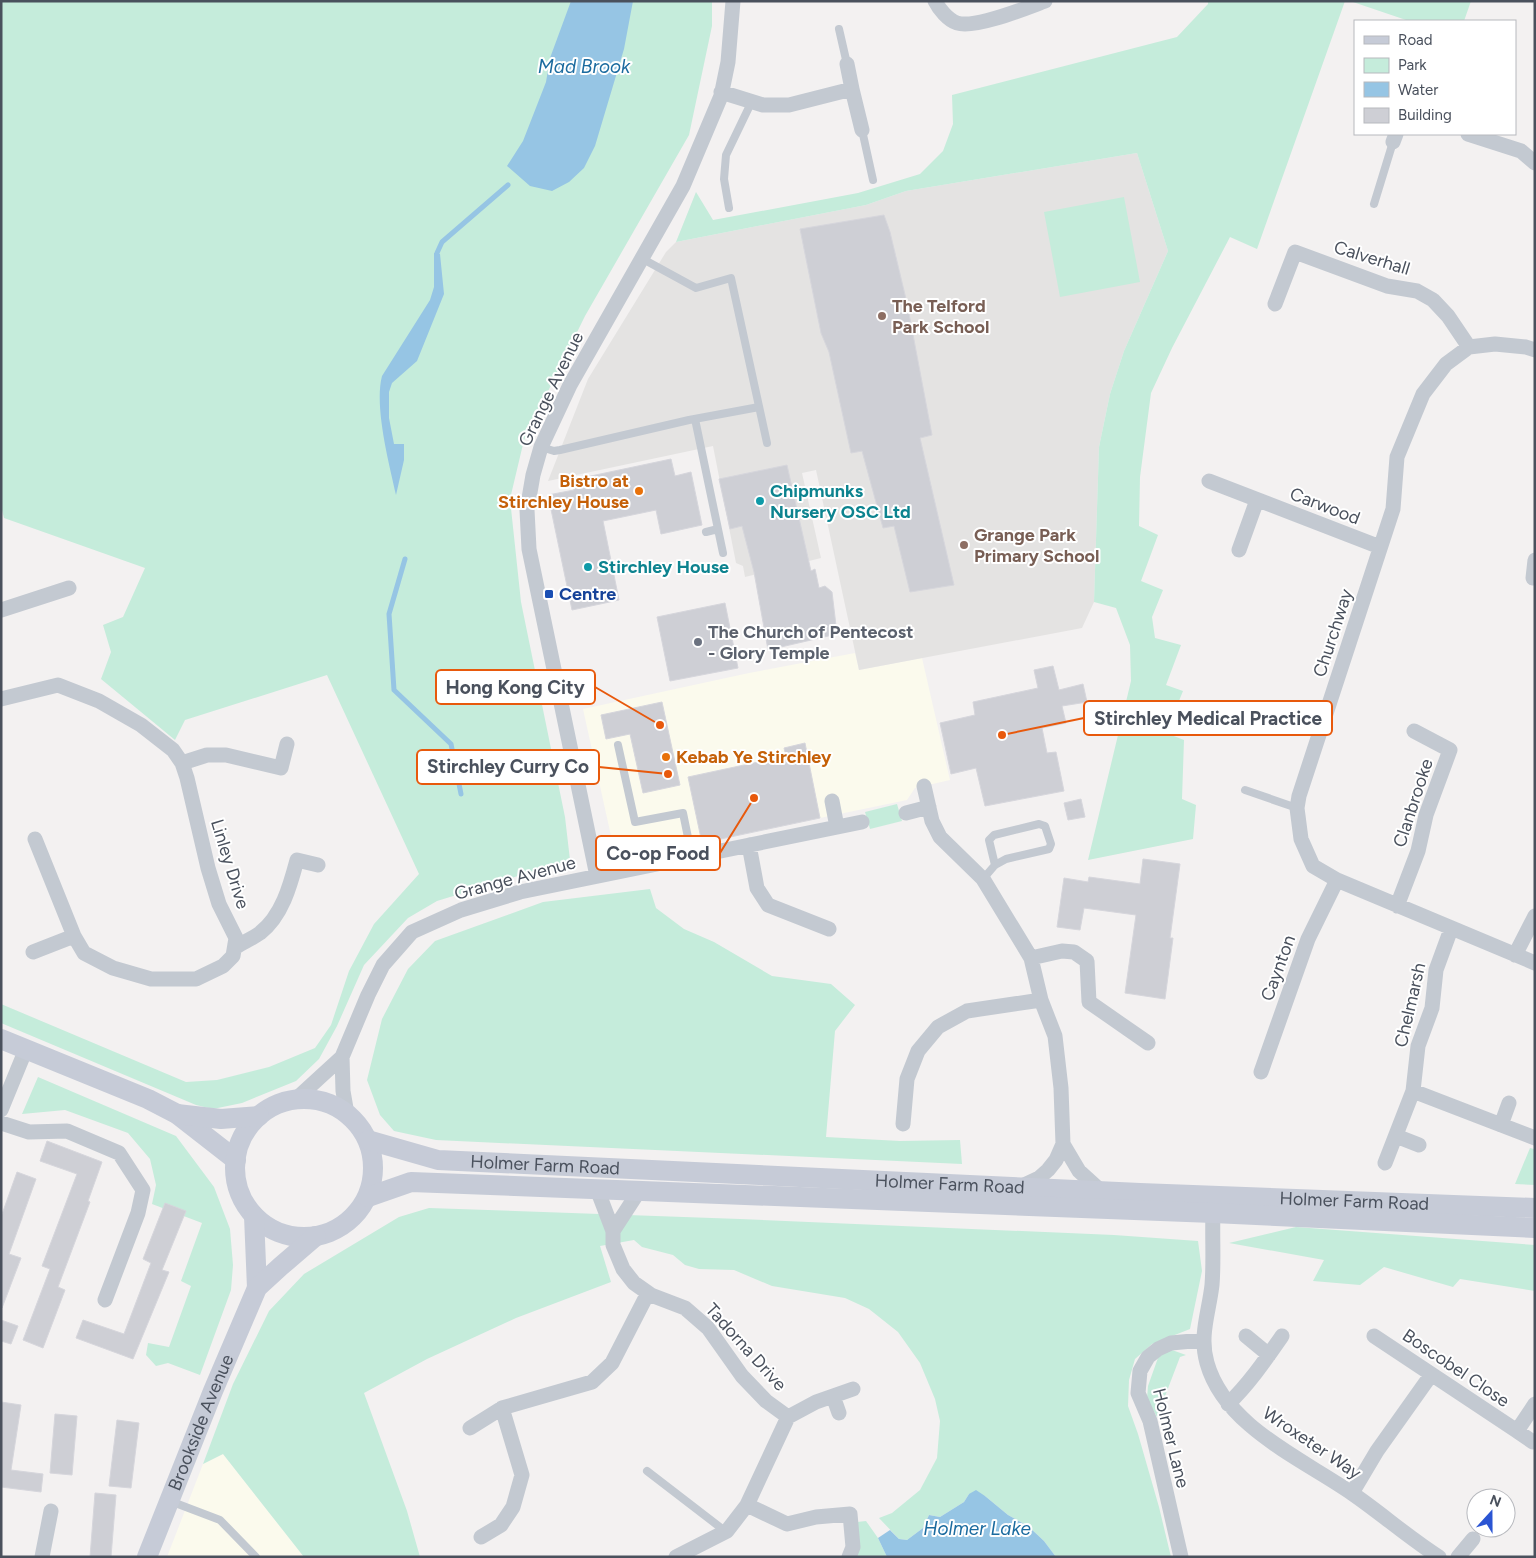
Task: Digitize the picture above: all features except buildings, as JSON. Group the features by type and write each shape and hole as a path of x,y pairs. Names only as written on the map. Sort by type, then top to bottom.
{"street":[{"name":"Grange Avenue","path":"596,876 529,549 527,510 533,475 541,447 570,385 682,186 722,92 728,62 733,1"},
{"path":"935,1 939,9 957,23 976,24 1045,1"},
{"path":"847,64 862,130"},
{"path":"722,92 763,105 789,105 852,89"},
{"path":"1471,135 1521,151 1535,162"},
{"name":"Calverhall","path":"1276,304 1295,252 1387,286 1417,291 1433,300 1448,316 1469,348"},
{"name":"Churchway","path":"1535,350 1526,347 1495,344 1469,348 1446,364 1423,394 1397,457 1393,509 1299,796 1297,808 1300,839 1313,866 1336,880 1535,963"},
{"name":"Carwood","path":"1209,481 1380,547"},
{"path":"1239,550 1257,500"},
{"path":"1535,560 1533,578 1535,578"},
{"path":"1,610 69,588"},
{"name":"Linley Drive","path":"1,698 58,685 99,702 141,724 172,750 182,763 187,778 208,868 219,904 236,938 236,947"},
{"name":"Clanbrooke","path":"1397,906 1418,850 1426,815 1450,750 1414,731"},
{"path":"182,763 207,755 226,755 281,768 287,744"},
{"path":"924,786 932,821 940,837 983,880 1031,958 1041,1000 1055,1036 1061,1088 1063,1144 1056,1160 1048,1170 1039,1178 1019,1188"},
{"path":"832,801 837,827"},
{"path":"906,813 929,807"},
{"name":"Grange Avenue","path":"295,1100 342,1057 368,996 384,965 412,932 461,910 503,897 596,876 862,822"},
{"path":"35,839 74,936 84,953 113,968 151,979 196,979 223,966 233,956 236,947 260,933 275,917 289,890 297,860 318,865"},
{"path":"749,845 757,888 768,905 830,929"},
{"name":"Caynton","path":"1261,1072 1308,939 1336,880"},
{"path":"1515,955 1535,916"},
{"name":"Chelmarsh","path":"1385,1163 1413,1091 1418,1046 1432,1008 1436,970 1452,929"},
{"path":"33,952 74,936"},
{"path":"1031,958 1062,951 1074,952 1087,961 1089,1002 1148,1043"},
{"path":"904,1124 907,1079 918,1051 938,1027 966,1011 1041,1000"},
{"path":"1,1039 148,1099 177,1114 236,1160"},
{"path":"1,1110 26,1049"},
{"name":"Grange Avenue","path":"342,1057 343,1091 348,1114"},
{"path":"1413,1091 1535,1138"},
{"path":"314,1099 332,1104 348,1114 368,1140 373,1159 373,1178 368,1197 355,1215 337,1229 316,1236 294,1236 272,1229 254,1216 245,1204 239,1190 236,1175 239,1145 246,1132 259,1116 280,1103 295,1100 314,1099"},
{"path":"1501,1125 1509,1103"},
{"path":"177,1114 221,1119 259,1116"},
{"path":"1,1122 30,1132 68,1131 119,1153 143,1190 138,1212 105,1300"},
{"path":"1396,1136 1419,1145"},
{"name":"Holmer Farm Road","path":"368,1140 438,1160 1019,1188 1535,1208"},
{"path":"1063,1144 1079,1171 1101,1191"},
{"name":"Holmer Farm Road","path":"368,1197 411,1182 1214,1213 1535,1228"},
{"name":"Tadorna Drive","path":"596,1189 613,1231 613,1245 623,1269 634,1283 648,1293 685,1308 708,1328 742,1376 766,1401 788,1417"},
{"path":"613,1231 639,1191"},
{"name":"Wroxeter Way","path":"1214,1213 1212,1283 1203,1340 1207,1363 1215,1385 1228,1404 1260,1433 1352,1493 1439,1557"},
{"name":"Brookside Avenue","path":"254,1216 257,1288"},
{"name":"Brookside Avenue","path":"148,1557 213,1391 257,1288 316,1236"},
{"path":"470,1428 502,1408 592,1382 612,1363 648,1293"},
{"path":"1246,1336 1269,1355"},
{"path":"1228,1404 1269,1355 1282,1336"},
{"name":"Boscobel Close","path":"1374,1336 1533,1442"},
{"name":"Holmer Lane","path":"1180,1557 1150,1421 1138,1393 1140,1372 1148,1357 1158,1349 1171,1344 1203,1340"},
{"path":"1352,1493 1377,1451 1431,1375"},
{"name":"Tadorna Drive","path":"676,1557 725,1531 747,1505 788,1417 816,1402 853,1389"},
{"path":"834,1396 839,1413"},
{"name":"Boscobel Close","path":"1517,1432 1535,1404"},
{"path":"481,1537 501,1525 513,1507 522,1475 502,1408"},
{"path":"747,1505 787,1524 816,1517 850,1514 853,1547 849,1557"},
{"path":"42,1557 51,1511"},
{"path":"1458,1557 1473,1539"}],"lane":[{"path":"839,29 847,64"},
{"path":"729,208 724,179 726,155 752,101"},
{"path":"862,130 873,180"},
{"path":"1374,204 1395,138"},
{"path":"641,258 696,288 731,278 767,443"},
{"path":"541,447 554,451 560,450 695,419 759,407"},
{"path":"695,419 723,553"},
{"path":"706,532 718,529"},
{"path":"618,745 635,822 683,813 692,856"},
{"path":"1245,790 1297,808"},
{"path":"983,880 995,865 1017,856 1049,849 1051,844 1045,826 1039,824 994,835 989,840 995,865"},
{"path":"647,1472 725,1531"},
{"path":"169,1501 220,1520 256,1557"}],"shaded area":[{"name":"The Telford Park School","path":"1137,153 1168,251 1124,351 1110,394 1099,447 1094,602 1082,628 859,670 816,470 802,473 821,558 745,577 743,566 736,563 713,446 548,481 588,379 666,252 676,242 866,205 906,191"},
{"path":"855,653 859,670 922,658 950,780 915,788 907,800 621,859 615,854 583,709 749,673"},
{"path":"223,1454 304,1557 167,1557 203,1464"}],"green space":[{"path":"1,1 712,1 712,26 689,135 585,316 524,440 510,499 521,602 565,817 570,860 437,901 408,918 364,965 337,1026 319,1059 296,1081 242,1103 213,1109 196,1105 1,1023 1,1004 186,1082 217,1080 269,1067 315,1048 331,1025 349,971 374,924 419,874 327,675 185,720 175,740 101,679 111,652 103,625 123,617 145,568 4,518 1,506"},
{"path":"1208,1 1345,1 1257,249 1230,237 1172,348 1151,393 1140,477 1139,526 1158,535 1141,581 1163,590 1152,617 1155,638 1181,645 1166,685 1183,691 1166,733 1184,740 1182,799 1196,805 1193,839 1088,860 1131,681 1130,645 1116,608 1094,602 1099,447 1110,394 1124,351 1168,251 1137,153 906,191 866,205 676,242 696,192 713,220 858,193 920,174 943,151 953,124 952,95 1177,37 1208,4"},
{"path":"1350,1 1471,1 1464,20 1406,20"},
{"path":"1124,197 1140,282 1060,297 1044,212"},
{"path":"897,804 902,821 870,829 865,812"},
{"path":"650,889 656,908 684,929 714,942 772,976 831,984 855,1005 835,1031 826,1137 900,1141 960,1140 962,1164 436,1140 394,1131 380,1115 367,1080 382,1019 408,969 435,941 543,902"},
{"path":"38,1077 176,1136 214,1187 230,1229 233,1265 231,1290 200,1375 168,1363 156,1366 146,1355 148,1343 169,1347 191,1286 181,1281 202,1223 152,1204 156,1185 150,1159 128,1133 65,1110 22,1114"},
{"path":"1530,1148 1535,1148 1535,1185 1515,1184"},
{"path":"429,1208 1114,1235 1198,1241 1202,1271 1190,1329 1152,1344 1135,1359 1129,1380 1128,1406 1159,1507 1171,1557 1056,1557 1044,1541 1028,1526 1008,1515 985,1496 969,1494 964,1502 940,1517 929,1515 923,1528 907,1540 899,1539 879,1518 892,1513 920,1490 937,1458 940,1421 935,1399 920,1363 898,1332 869,1309 845,1298 772,1286 734,1270 699,1269 685,1265 673,1255 642,1247 634,1240 600,1246 611,1282 516,1318 427,1359 364,1393 407,1511 420,1557 304,1557 223,1454 203,1464 233,1384 269,1311 304,1274 399,1217"},
{"path":"1296,1227 1535,1245 1535,1291 1460,1279 1453,1287 1384,1267 1360,1285 1313,1281 1324,1260 1229,1243"},
{"path":"1172,1350 1186,1355 1180,1357 1157,1417 1147,1399 1148,1386 1159,1355"},
{"path":"866,1521 878,1538 887,1557 853,1557 848,1523"}],"water":[{"name":"Mad Brook","path":"571,1 633,1 624,49 595,146 584,168 569,182 552,191 530,186 507,166 523,141 546,82 550,58"},
{"path":"434,253 440,254 444,294 417,361 392,383 389,392 389,418 394,444 404,444 404,460 396,495 381,419 380,389 382,376 430,300 434,287"},
{"name":"Holmer Lake","path":"976,1490 1008,1515 1028,1526 1044,1541 1056,1557 887,1557 878,1538 890,1530 899,1539 907,1540 923,1528 929,1515 940,1517 964,1502 969,1494"}],"waterway":[{"path":"437,253 442,242 508,185"},
{"path":"405,559 389,614 394,690 451,744 461,794"}],"place":[{"name":"The Telford Park School","path":"882,316"},
{"name":"Bistro at Stirchley House","path":"639,491"},
{"name":"Chipmunks Nursery OSC Ltd","path":"760,501"},
{"name":"Grange Park Primary School","path":"964,545"},
{"name":"Stirchley House","path":"588,567"},
{"name":"Centre","path":"549,594"},
{"name":"The Church of Pentecost - Glory Temple","path":"698,642"},
{"name":"Hong Kong City","path":"660,725"},
{"name":"Stirchley Medical Practice","path":"1002,735"},
{"name":"Kebab Ye Stirchley","path":"666,757"},
{"name":"Stirchley Curry Co","path":"668,774"},
{"name":"Co-op Food","path":"754,798"}]}
